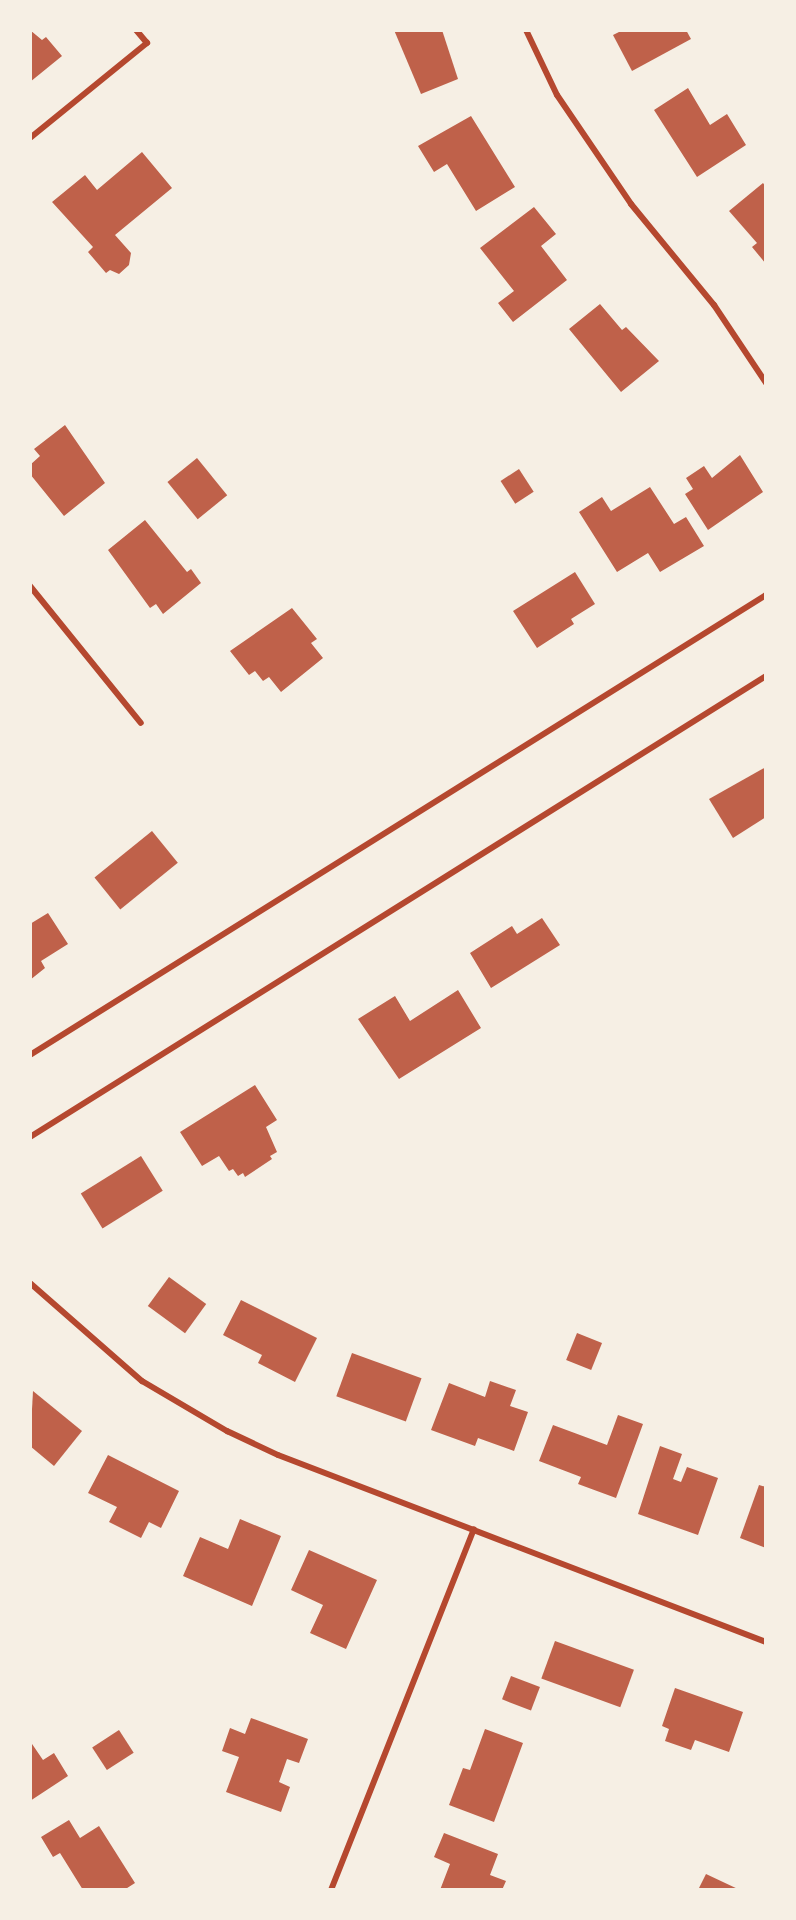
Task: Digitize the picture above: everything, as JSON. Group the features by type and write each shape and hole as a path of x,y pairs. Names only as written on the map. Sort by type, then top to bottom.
{"street":[{"path":"30,138 147,43 136,30"},
{"path":"526,30 557,95 613,177 714,306 766,383"},
{"path":"30,586 141,723"},
{"path":"30,1055 766,595"},
{"path":"30,1137 766,676"},
{"path":"30,1283 99,1346 184,1409 278,1455 766,1642"},
{"path":"331,1890 474,1529"}],"building":[{"path":"30,30 42,40 46,37 62,56 30,82"},
{"path":"394,30 442,30 458,79 421,94"},
{"path":"623,30 686,30 691,39 632,71 613,35"},
{"path":"688,88 710,125 727,114 746,145 697,177 654,110"},
{"path":"471,116 515,187 476,211 447,164 434,172 418,146"},
{"path":"142,152 172,188 115,235 131,253 129,265 119,274 110,270 106,273 88,252 93,247 52,202 85,175 97,190"},
{"path":"763,183 766,187 766,264 752,247 757,243 729,211"},
{"path":"534,207 556,234 541,246 567,280 513,322 498,303 514,291 480,248"},
{"path":"600,304 622,330 626,327 659,361 621,392 569,329"},
{"path":"65,425 105,483 64,516 30,474 30,465 40,456 34,449"},
{"path":"740,455 763,492 708,530 685,494 693,489 686,478 704,466 712,478"},
{"path":"197,458 227,495 198,519 167,482"},
{"path":"519,469 534,492 515,504 501,481"},
{"path":"650,487 674,524 686,517 704,546 660,572 648,553 617,572 579,512 602,497 611,511"},
{"path":"145,520 187,572 191,569 201,583 163,614 156,604 150,608 108,550"},
{"path":"575,572 595,604 571,619 574,624 537,648 513,611"},
{"path":"292,608 317,639 311,643 323,658 281,692 269,677 263,681 255,671 249,675 230,651"},
{"path":"766,767 766,817 733,838 709,799"},
{"path":"152,831 178,863 120,909 94,878"},
{"path":"48,913 68,944 41,961 45,968 30,980 30,924"},
{"path":"542,918 560,945 491,988 470,953 512,926 517,934"},
{"path":"458,990 481,1028 399,1079 358,1019 395,996 410,1021"},
{"path":"255,1085 277,1120 266,1127 277,1152 270,1156 272,1159 245,1177 243,1173 238,1176 233,1169 229,1171 219,1156 202,1166 180,1132"},
{"path":"141,1156 163,1191 103,1228 81,1194"},
{"path":"169,1277 206,1304 185,1333 148,1306"},
{"path":"241,1300 317,1338 295,1382 258,1363 262,1355 223,1335"},
{"path":"577,1333 602,1343 591,1370 566,1360"},
{"path":"352,1353 422,1378 406,1422 336,1396"},
{"path":"490,1381 516,1390 510,1406 528,1412 514,1451 478,1438 475,1446 431,1430 449,1383 485,1397"},
{"path":"33,1391 82,1431 54,1466 30,1446"},
{"path":"618,1415 643,1424 616,1498 578,1484 581,1477 539,1461 553,1425 607,1445"},
{"path":"660,1446 682,1454 673,1479 681,1482 687,1467 718,1478 698,1535 638,1514"},
{"path":"108,1455 179,1491 161,1528 149,1522 141,1538 109,1522 117,1507 88,1493"},
{"path":"759,1485 766,1487 766,1548 740,1538"},
{"path":"240,1519 281,1536 252,1606 183,1576 200,1537 228,1549"},
{"path":"309,1550 377,1580 346,1649 310,1633 323,1605 291,1590"},
{"path":"555,1641 634,1670 620,1707 541,1679"},
{"path":"511,1676 540,1687 531,1710 502,1699"},
{"path":"675,1688 743,1712 729,1752 695,1740 691,1750 665,1741 669,1729 662,1726"},
{"path":"251,1718 308,1739 299,1763 287,1759 279,1782 290,1787 281,1812 226,1792 239,1757 222,1751 230,1728 245,1734"},
{"path":"485,1729 523,1743 494,1822 449,1805 463,1768 470,1770"},
{"path":"119,1730 134,1753 107,1770 92,1747"},
{"path":"30,1741 43,1760 54,1753 68,1776 30,1801"},
{"path":"69,1820 80,1838 99,1826 135,1883 124,1890 83,1890 60,1853 53,1857 41,1837"},
{"path":"444,1833 498,1854 490,1875 506,1881 502,1890 440,1890 450,1864 434,1857"},
{"path":"706,1874 740,1890 698,1890"}]}
